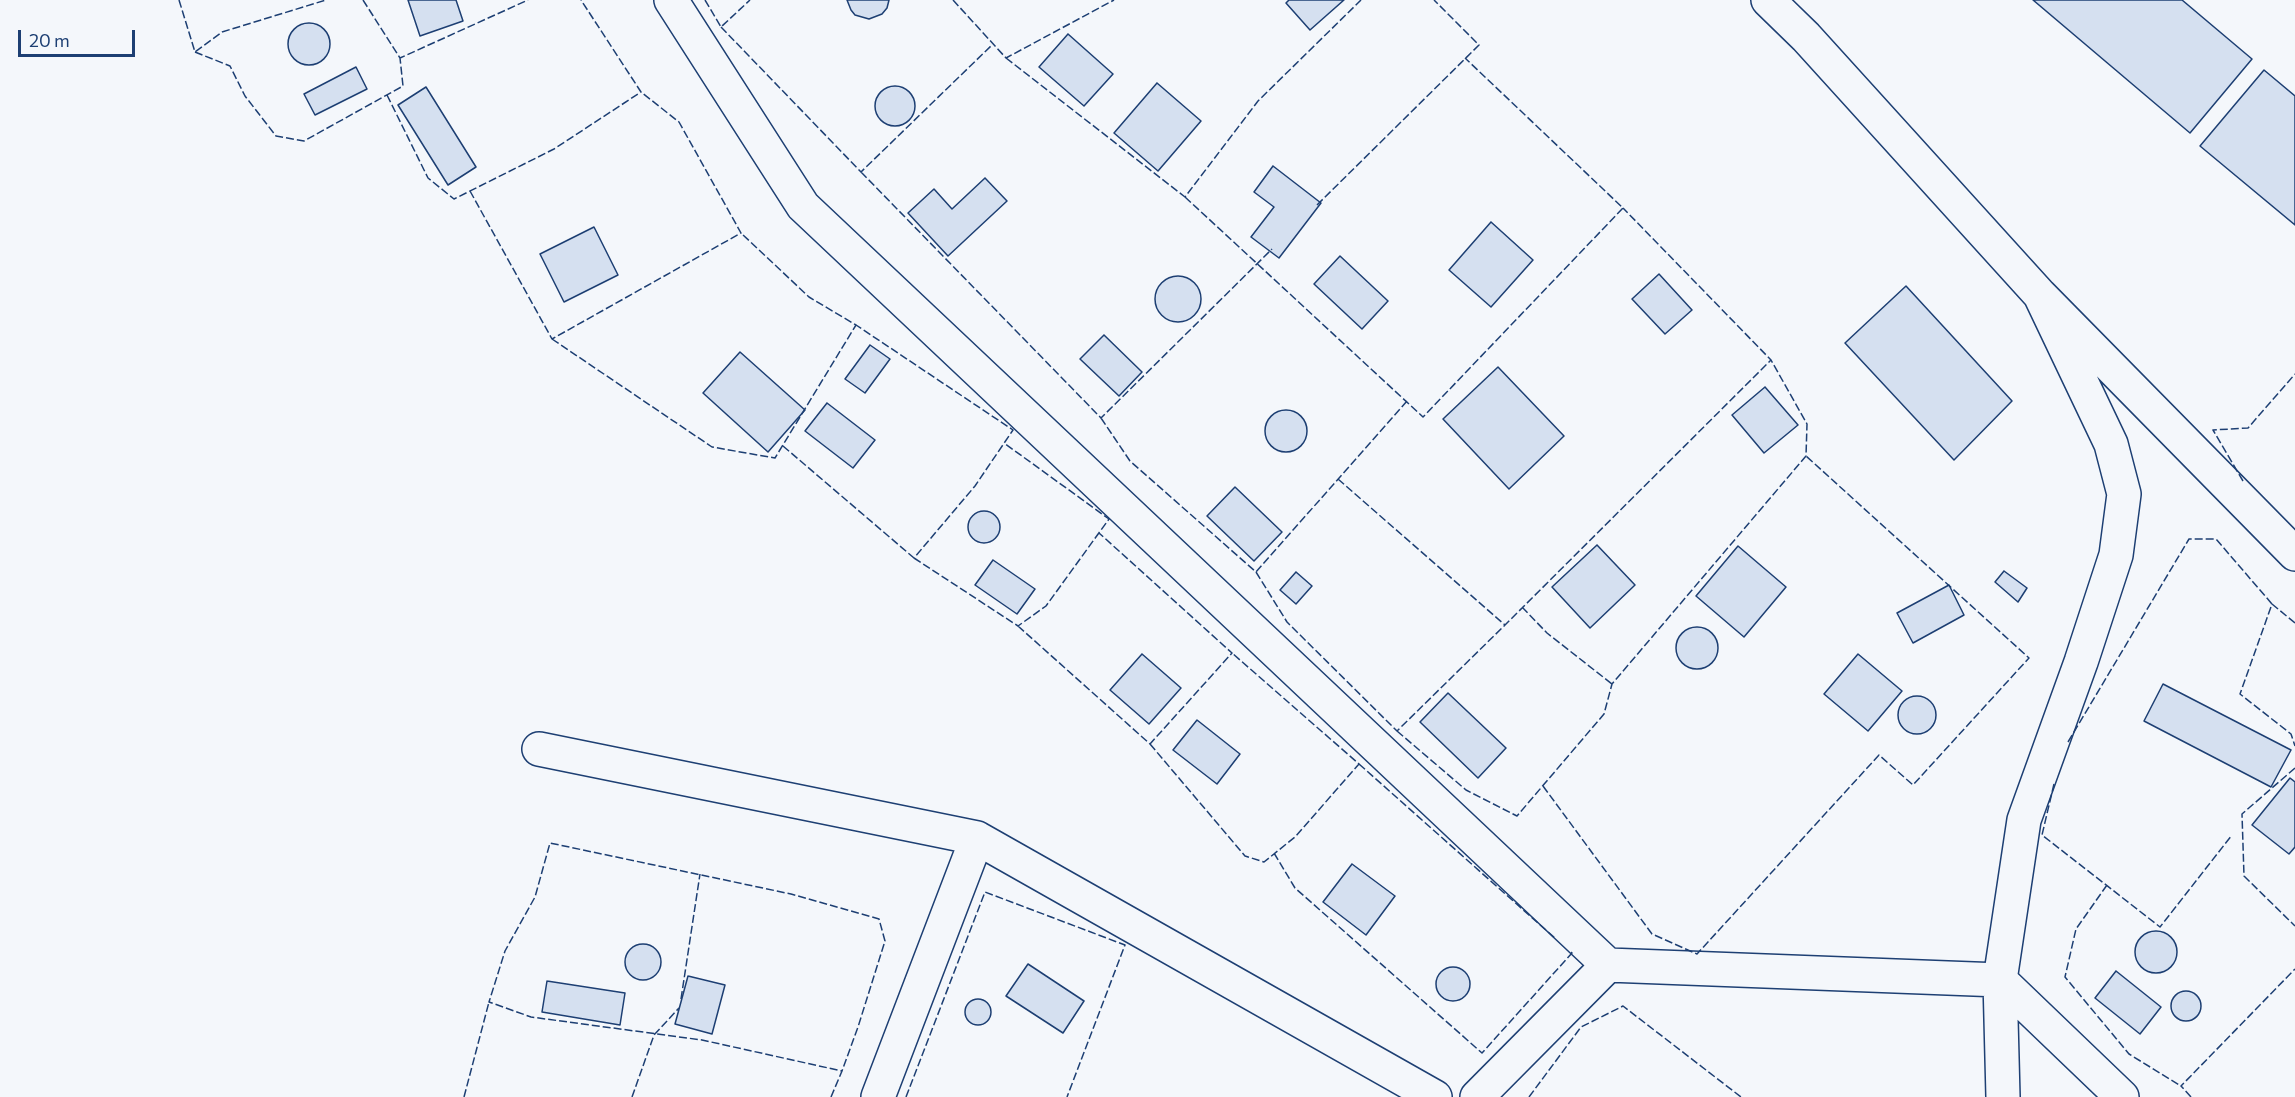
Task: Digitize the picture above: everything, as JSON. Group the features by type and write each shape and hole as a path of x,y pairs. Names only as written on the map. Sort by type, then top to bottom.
{"street":[{"path":"671,0 803,206 1608,965 2000,980 2122,1097"},
{"path":"1768,0 1806,37 2040,295 2295,554"},
{"path":"2003,1097 2000,980 2024,820 2081,662 2116,555 2124,494 2111,444 2040,295"},
{"path":"539,749 977,838 1435,1097"},
{"path":"878,1097 977,838"},
{"path":"1477,1097 1608,965"}],"building":[{"path":"408,0 456,0 463,21 420,36"},
{"path":"847,0 889,0 882,14 869,19 855,15"},
{"path":"1289,0 1344,0 1310,30 1286,3"},
{"path":"2033,0 2182,0 2252,59 2190,133"},
{"path":"309,23 324,29 330,44 324,59 309,65 294,59 288,44 294,29"},
{"path":"1068,34 1113,74 1084,106 1039,67"},
{"path":"356,67 367,89 315,115 304,94"},
{"path":"2264,70 2295,96 2295,225 2200,146"},
{"path":"1157,83 1201,121 1158,171 1114,133"},
{"path":"895,86 909,92 915,106 909,120 895,126 881,120 875,106 881,92"},
{"path":"426,87 476,167 448,185 398,105"},
{"path":"1273,166 1321,203 1279,258 1251,237 1274,207 1254,192"},
{"path":"985,178 1007,201 948,256 908,213 934,189 952,209"},
{"path":"1491,222 1533,260 1491,307 1449,270"},
{"path":"594,227 618,275 564,302 540,254"},
{"path":"1340,256 1388,301 1362,329 1314,284"},
{"path":"1659,274 1692,310 1665,334 1632,299"},
{"path":"1178,276 1194,283 1201,299 1194,315 1178,322 1162,315 1155,299 1162,283"},
{"path":"1906,286 2012,401 1954,460 1845,343"},
{"path":"1104,335 1142,372 1119,396 1080,359"},
{"path":"870,345 890,359 865,393 845,379"},
{"path":"740,352 805,410 768,452 703,393"},
{"path":"1498,367 1564,436 1509,489 1443,419"},
{"path":"1765,387 1798,425 1764,453 1732,415"},
{"path":"827,403 875,440 853,468 805,431"},
{"path":"1286,410 1294,411 1301,416 1306,423 1306,439 1301,446 1294,451 1286,452 1278,451 1271,446 1266,439 1265,431 1266,423 1271,416 1278,411"},
{"path":"1235,487 1282,532 1254,561 1207,516"},
{"path":"984,511 995,516 1000,527 995,538 984,543 973,538 968,527 973,516"},
{"path":"1597,545 1635,585 1590,628 1552,587"},
{"path":"1738,546 1786,587 1744,637 1696,596"},
{"path":"993,560 1035,589 1017,614 975,585"},
{"path":"2004,571 2027,588 2018,602 1995,582"},
{"path":"1296,572 1312,586 1296,604 1280,590"},
{"path":"1949,585 1964,615 1913,643 1897,613"},
{"path":"1697,627 1705,628 1712,633 1717,640 1717,656 1712,663 1705,668 1697,669 1689,668 1682,663 1677,656 1676,648 1677,640 1682,633 1689,628"},
{"path":"1142,654 1181,688 1149,724 1110,690"},
{"path":"1858,654 1902,691 1868,731 1824,694"},
{"path":"2163,684 2291,750 2271,787 2144,721"},
{"path":"1448,693 1506,748 1478,778 1420,722"},
{"path":"1917,696 1930,702 1936,715 1930,728 1917,734 1904,728 1898,715 1904,702"},
{"path":"1197,720 1240,754 1217,784 1173,750"},
{"path":"2290,778 2295,782 2295,847 2289,854 2252,825"},
{"path":"1352,864 1395,896 1366,935 1323,902"},
{"path":"2156,931 2164,932 2171,937 2176,944 2176,960 2171,967 2164,972 2156,973 2148,972 2141,967 2136,960 2135,952 2136,944 2141,937 2148,932"},
{"path":"643,944 656,949 661,962 656,975 643,980 630,975 625,962 630,949"},
{"path":"1028,964 1084,1001 1063,1033 1006,996"},
{"path":"1453,967 1465,972 1470,984 1465,996 1453,1001 1441,996 1436,984 1441,972"},
{"path":"2116,971 2161,1007 2140,1034 2095,998"},
{"path":"688,976 725,985 712,1034 675,1024"},
{"path":"547,981 625,993 620,1025 542,1012"},
{"path":"2186,991 2197,995 2201,1006 2197,1017 2186,1021 2175,1017 2171,1006 2175,995"},
{"path":"978,999 987,1003 991,1012 987,1021 978,1025 969,1021 965,1012 969,1003"}],"fence":[{"path":"179,0 195,52 222,32 326,0"},
{"path":"363,0 400,58 528,0"},
{"path":"387,95 428,178 454,199 554,149 641,92 581,0"},
{"path":"705,0 721,27 750,0"},
{"path":"953,0 1006,58 1114,0"},
{"path":"1006,58 1185,197 1258,101 1361,0"},
{"path":"1317,205 1479,45 1434,0"},
{"path":"721,27 861,172 993,44"},
{"path":"195,52 230,66 245,96 276,136 304,141 403,86 400,58"},
{"path":"1185,197 1423,417 1623,208 1465,58"},
{"path":"470,191 552,339 741,233 679,122 641,92"},
{"path":"861,172 1101,418 1272,249"},
{"path":"1256,572 1287,622 1397,731 1505,625 1771,360 1623,208"},
{"path":"552,339 712,447 775,458 856,325 809,297 741,233"},
{"path":"783,446 914,558 975,486 1013,430 856,325"},
{"path":"1397,731 1466,790 1517,816 1604,714 1612,684 1806,456 1807,424 1771,360"},
{"path":"2243,481 2213,430 2248,428 2295,374"},
{"path":"1101,418 1130,461 1256,572 1407,401"},
{"path":"914,558 1018,626 1046,606 1109,519 1004,443"},
{"path":"1543,786 1652,934 1697,954 1879,755 1913,785 2029,658 1806,456"},
{"path":"1338,479 1505,625"},
{"path":"1018,626 1150,744 1232,653 1099,533"},
{"path":"2068,742 2189,539 2216,539 2272,604"},
{"path":"2295,623 2272,604 2240,694 2291,734 2295,746"},
{"path":"1522,607 1547,633 1612,684"},
{"path":"1150,744 1245,856 1264,862 1295,837 1359,764 1232,653"},
{"path":"1359,764 1556,939"},
{"path":"2295,768 2242,814 2244,876 2295,926"},
{"path":"2054,784 2042,835 2160,927 2232,835"},
{"path":"831,1097 842,1071 858,1027 885,941 879,919 791,894 550,843 535,897 505,951 489,1002 531,1017 702,1040 842,1071"},
{"path":"1274,853 1295,888 1482,1053 1572,953 1570,951"},
{"path":"681,999 700,874"},
{"path":"2107,885 2076,929 2065,977 2129,1054 2181,1086"},
{"path":"906,1097 985,892 1125,945 1067,1097"},
{"path":"2191,1097 2181,1086 2295,969"},
{"path":"464,1097 489,1002"},
{"path":"1529,1097 1581,1027 1623,1006 1741,1097"},
{"path":"632,1097 654,1035 679,1008"}]}
